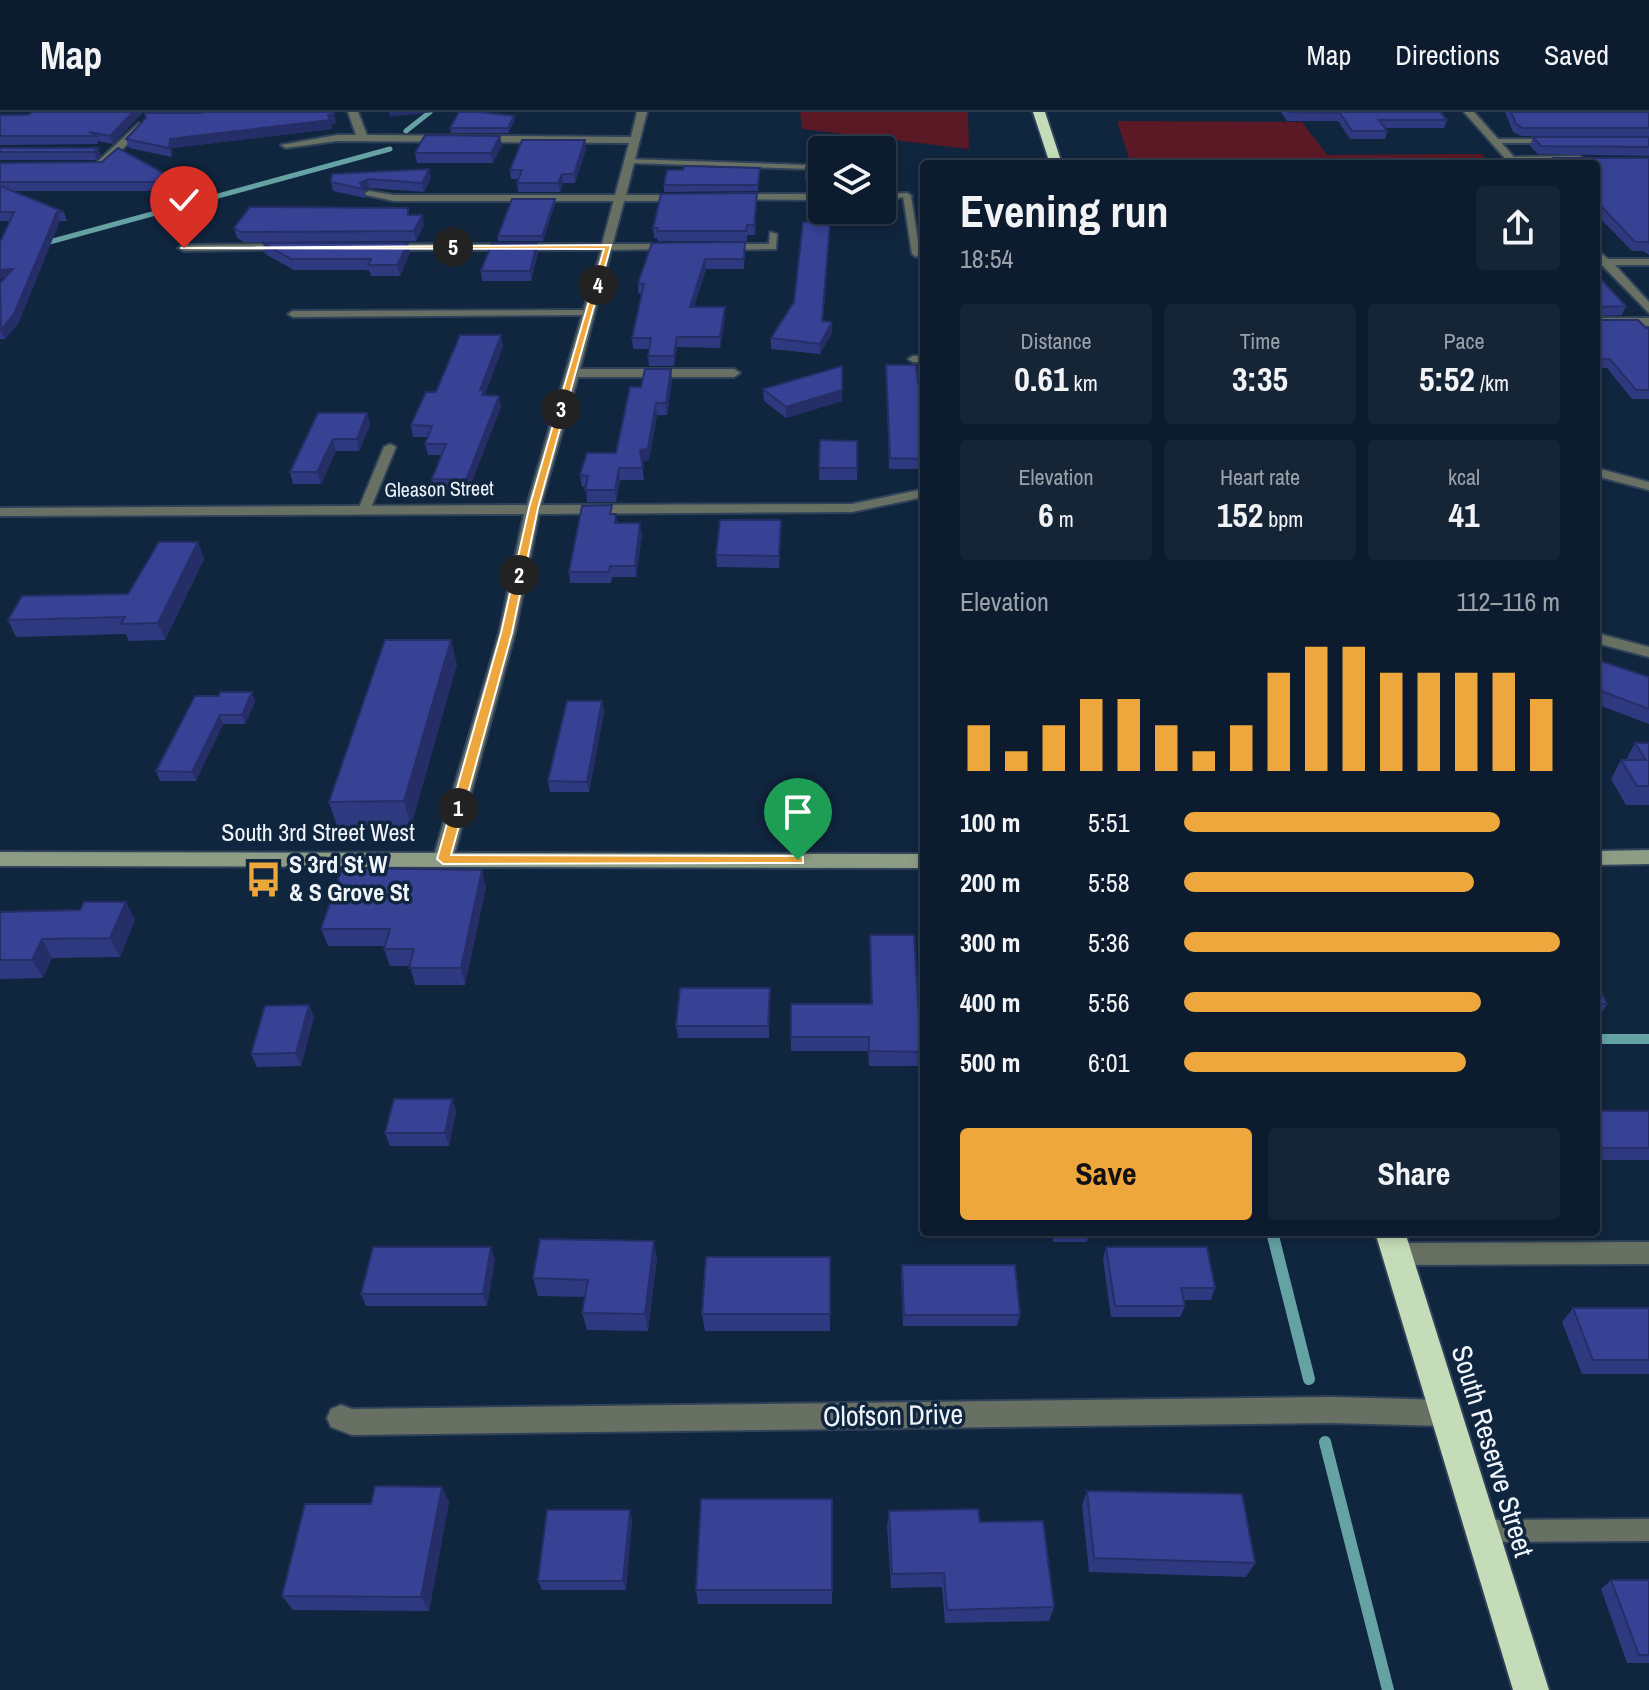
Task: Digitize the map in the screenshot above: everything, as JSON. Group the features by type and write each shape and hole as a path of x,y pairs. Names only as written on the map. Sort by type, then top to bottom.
{"highway":[{"path":"1039,112 1055,160"},
{"name":"South Reserve Street","path":"1394,1243 1531,1690"}],"street":[{"path":"353,112 361,125 363,134 359,138"},
{"path":"443,859 507,633 533,508 590,313 642,112"},
{"path":"1469,112 1511,160"},
{"path":"88,172 101,166 142,125"},
{"path":"286,145 359,138 635,140"},
{"path":"102,150 117,150"},
{"path":"1563,160 1588,159"},
{"path":"896,196 907,196"},
{"path":"713,197 808,197"},
{"path":"620,198 698,198"},
{"path":"184,248 309,247"},
{"path":"372,247 608,247"},
{"path":"1600,256 1649,309"},
{"path":"1606,262 1649,262"},
{"path":"1600,322 1649,322"},
{"path":"570,373 734,373"},
{"path":"1600,473 1649,486"},
{"name":"Gleason Street","path":"0,512 852,508 920,494"},
{"path":"1600,639 1649,652"},
{"path":"1600,858 1649,857"},
{"name":"South 3rd Street West","path":"0,859 920,861"},
{"path":"1394,1243 1649,1253"},
{"name":"Olofson Drive","path":"341,1418 352,1422 1332,1410 1446,1413"}],"lane":[{"path":"1495,141 1556,141"},
{"path":"631,161 807,167"},
{"path":"369,193 394,198 620,198"},
{"path":"907,196 916,254"},
{"path":"713,247 773,247 773,234"},
{"path":"608,247 683,247"},
{"path":"293,314 590,313"},
{"path":"364,510 390,447"},
{"path":"1482,1531 1649,1530"}],"shaded area":[{"path":"800,112 968,112 969,149 896,140 896,136 860,136 802,129"},
{"path":"1117,121 1302,122 1327,155 1481,154 1488,160 1130,160"}],"building":[{"path":"33,112 133,112 110,136 89,132 96,136 0,136 0,115 28,115"},
{"path":"459,112 514,116 508,128 450,128"},
{"path":"1288,112 1440,112 1447,120 1379,120 1387,131 1352,131 1340,113"},
{"path":"1511,112 1649,112 1649,128 1523,128 1516,124"},
{"path":"145,113 334,114 328,115 330,120 170,139 169,148 126,139 146,118"},
{"path":"425,135 500,136 491,153 415,153"},
{"path":"1533,137 1649,137 1649,147 1541,146"},
{"path":"522,140 585,140 574,174 562,174 558,183 517,183 522,170 510,170"},
{"path":"0,148 98,148 94,152 0,152"},
{"path":"118,148 180,182 0,182 0,163 102,162"},
{"path":"1554,158 1649,158 1649,243 1635,242 1600,205 1600,160"},
{"path":"684,166 760,168 758,185 664,185 667,170 683,170"},
{"path":"429,169 422,183 368,179 360,183 363,189 331,182 332,174"},
{"path":"0,186 64,212 57,212 14,314 1,330 0,283 13,269 0,270 0,242 14,212 0,212"},
{"path":"757,193 754,225 747,225 746,231 657,231 658,228 653,228 661,194"},
{"path":"512,199 555,199 542,236 498,236"},
{"path":"250,207 408,208 408,215 422,215 414,231 241,232 234,228"},
{"path":"803,222 830,224 822,321 832,322 820,344 771,338 794,302"},
{"path":"745,242 744,259 705,259 690,307 725,307 720,337 677,337 674,356 648,356 651,338 632,338 644,284 638,283 652,243"},
{"path":"263,243 408,243 397,265 368,265 371,259 291,259"},
{"path":"492,243 537,243 530,271 481,271"},
{"path":"1600,278 1626,306 1600,307"},
{"path":"1600,320 1638,320 1649,328 1649,390 1636,390 1610,359 1600,360"},
{"path":"460,335 501,335 480,390 484,390 482,395 499,396 466,480 432,479 446,444 425,444 432,426 411,425 426,392 436,392"},
{"path":"886,365 916,365 920,383 920,459 890,458"},
{"path":"842,366 842,390 786,407 763,389"},
{"path":"645,369 671,369 666,403 656,403 648,448 640,450 643,468 619,468 615,490 585,490 588,476 580,475 587,453 616,453 630,387 641,387"},
{"path":"318,413 367,413 357,439 333,439 317,472 290,472"},
{"path":"820,440 857,441 857,468 819,468"},
{"path":"612,505 610,514 616,514 615,523 640,523 635,566 610,566 609,572 569,572 582,506"},
{"path":"720,520 781,520 779,556 716,555"},
{"path":"159,542 198,542 158,623 121,624 125,617 8,620 22,596 128,594"},
{"path":"385,640 451,640 404,801 329,802"},
{"path":"1600,661 1649,677 1649,709 1600,691"},
{"path":"220,692 252,692 242,715 220,715 192,772 156,771 195,696 219,696"},
{"path":"567,701 602,701 587,782 548,781"},
{"path":"1635,743 1649,743 1649,786 1637,786 1621,760 1646,760"},
{"path":"342,868 482,870 461,968 409,968 414,949 384,949 390,929 321,929"},
{"path":"84,902 126,902 110,938 42,939 32,960 0,960 1,912 80,910"},
{"path":"870,935 914,935 920,1052 869,1051 869,1037 791,1037 791,1004 872,1004"},
{"path":"680,988 770,988 768,1026 676,1026"},
{"path":"1600,990 1607,1004 1600,1004"},
{"path":"309,1005 296,1053 251,1054 265,1006"},
{"path":"394,1099 452,1099 445,1133 385,1133"},
{"path":"1600,1111 1649,1111 1649,1148 1600,1148"},
{"path":"540,1239 654,1241 645,1314 582,1313 588,1280 533,1278"},
{"path":"373,1247 491,1247 483,1294 361,1294"},
{"path":"1106,1247 1207,1247 1215,1288 1181,1288 1185,1306 1115,1306"},
{"path":"706,1257 830,1257 830,1314 702,1314"},
{"path":"902,1265 1015,1265 1020,1315 904,1315"},
{"path":"1573,1308 1649,1308 1649,1360 1593,1360"},
{"path":"375,1486 442,1487 421,1597 282,1596 305,1504 371,1504"},
{"path":"1087,1491 1242,1494 1255,1563 1094,1558"},
{"path":"701,1499 832,1499 832,1590 696,1590"},
{"path":"978,1509 980,1522 1043,1521 1054,1607 947,1610 944,1573 892,1574 889,1511"},
{"path":"547,1510 630,1510 623,1581 538,1581"},
{"path":"1611,1580 1649,1580 1649,1655 1639,1655"}],"waterway":[{"path":"406,131 430,112"},
{"path":"42,244 390,149"},
{"path":"1600,1039 1649,1039"},
{"path":"1273,1236 1309,1379"},
{"path":"1325,1442 1388,1690"}],"place":[{"name":"S 3rd St W & S Grove St","path":"263,879"}],"route":[{"path":"184,248 608,247 533,508 507,633 443,859 798,860"}]}
